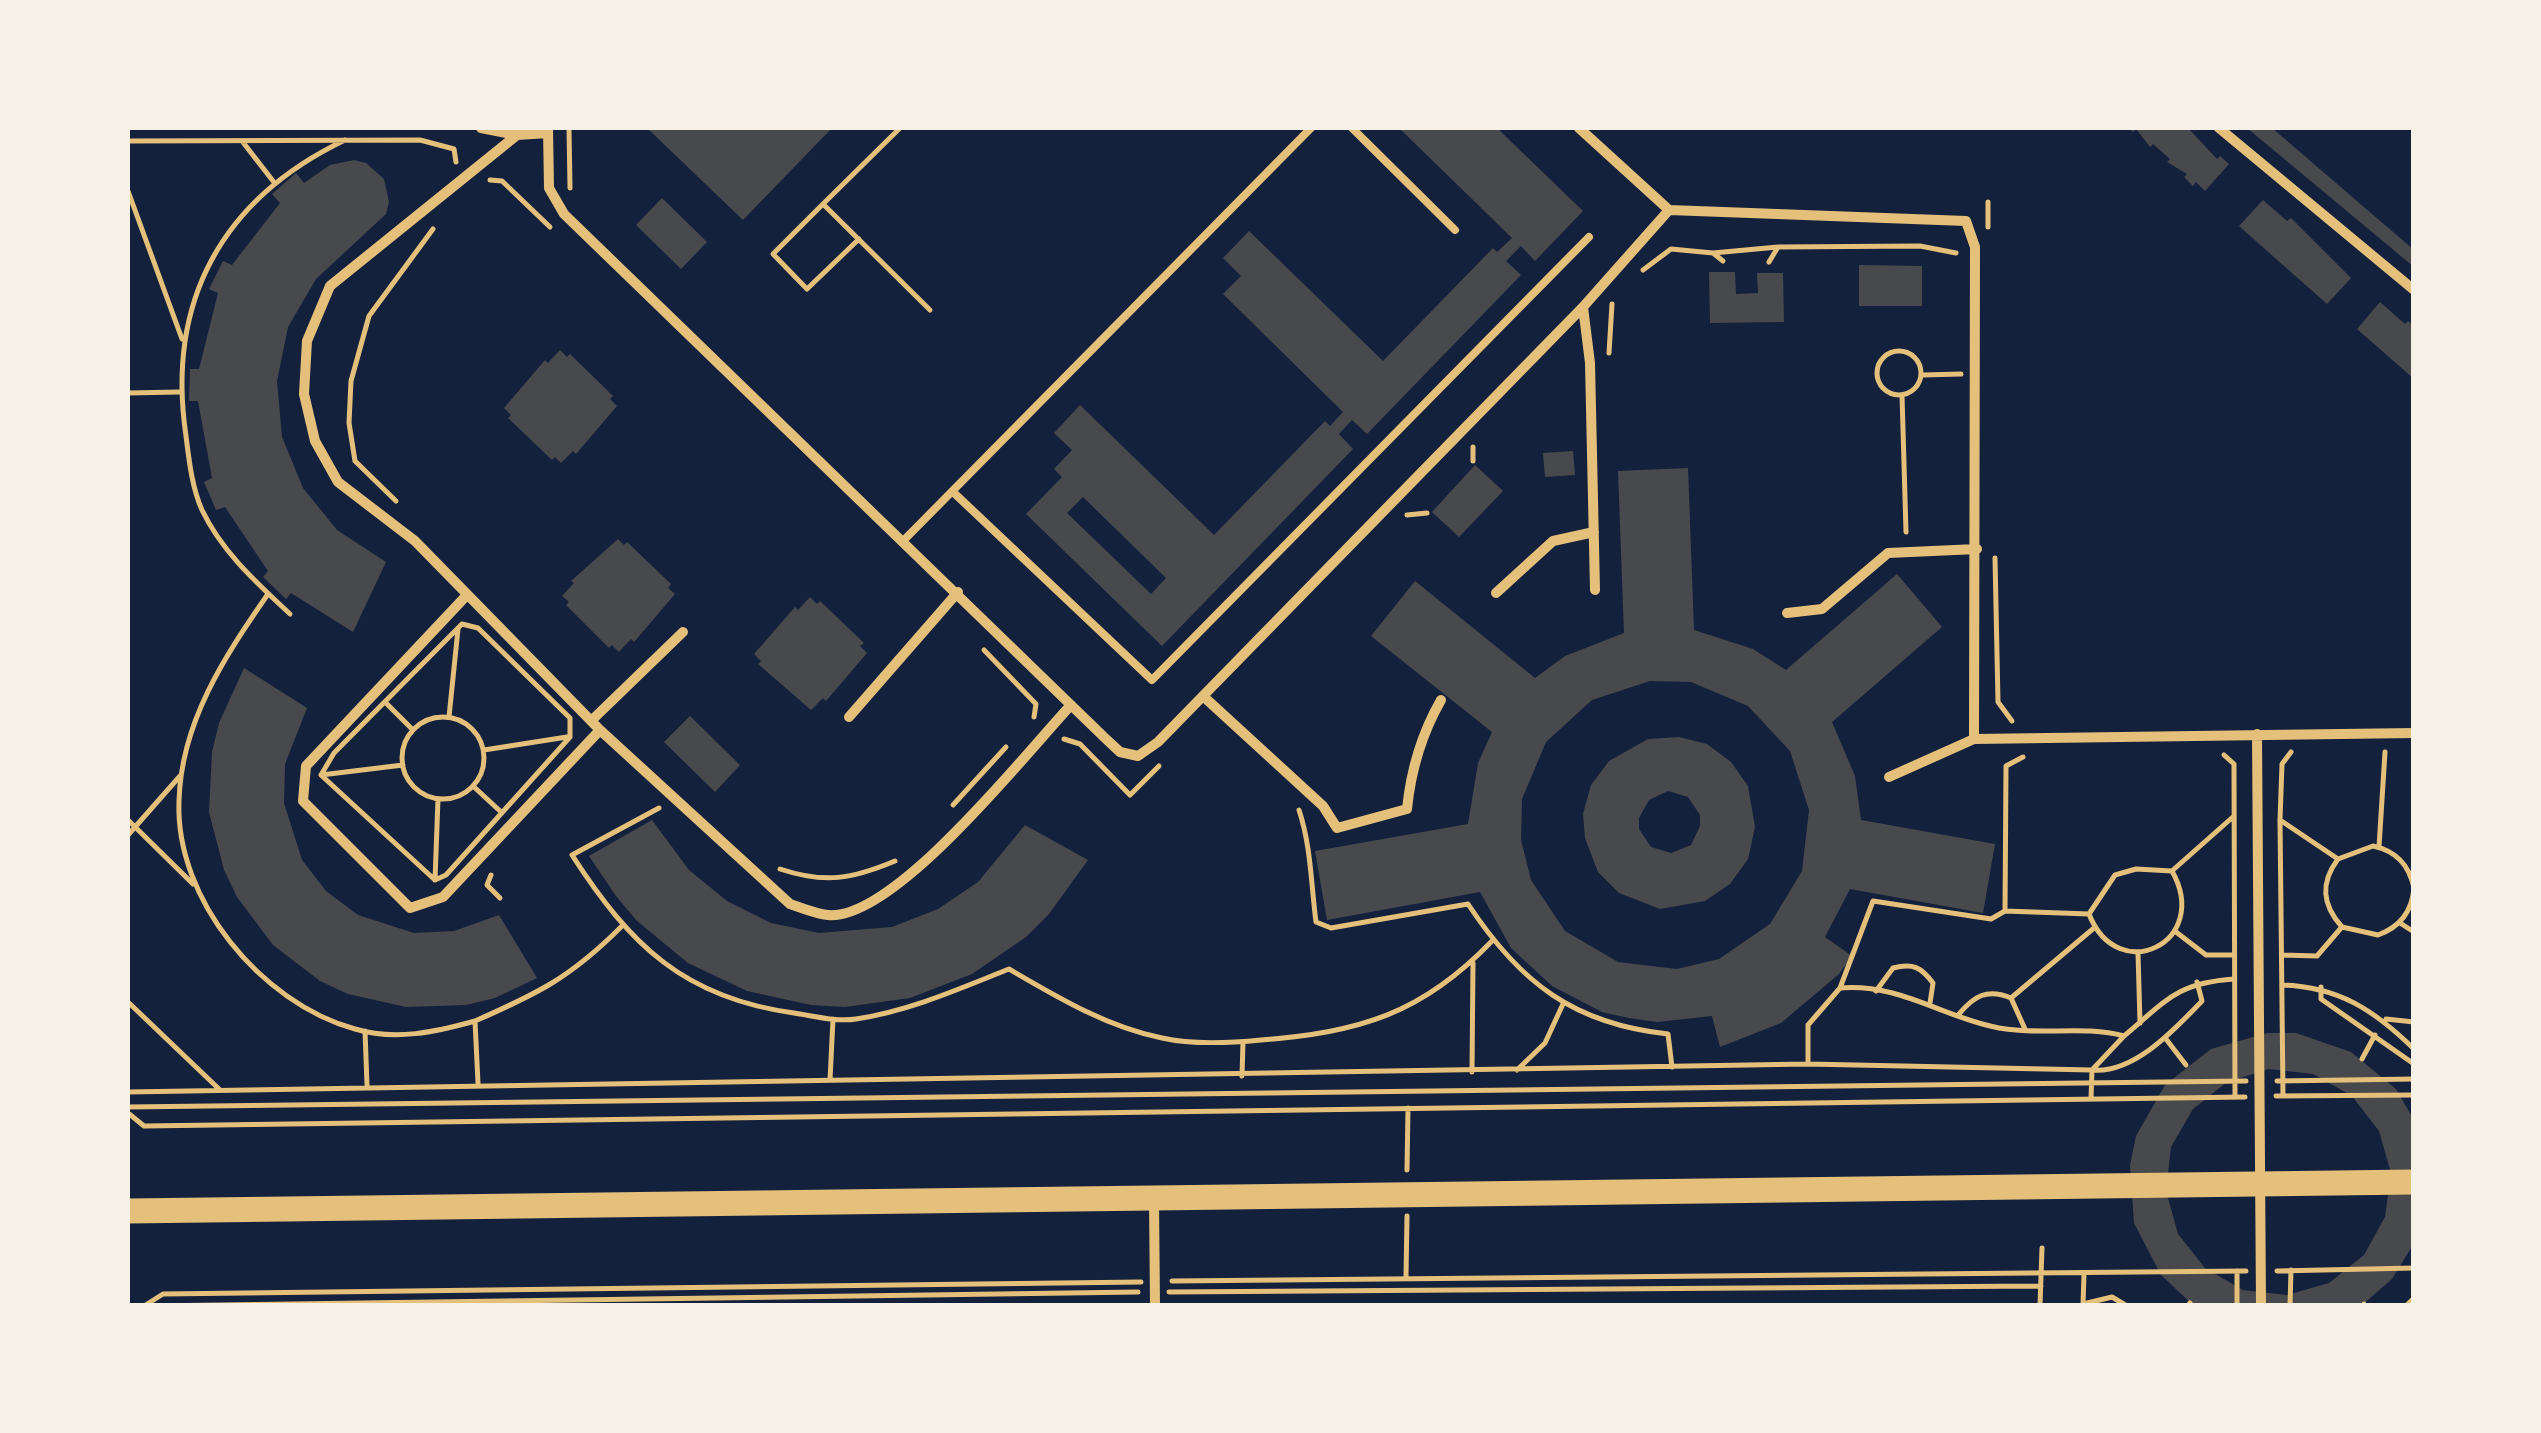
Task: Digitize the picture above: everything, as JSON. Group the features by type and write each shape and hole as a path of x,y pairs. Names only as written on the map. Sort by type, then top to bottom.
{"main road":[{"path":"128,1211 1154,1194 2414,1182"}],"street":[{"path":"481,128 517,135 548,130 548,188 564,214 1120,752 1138,756 1158,742 1204,696 1584,307 1669,210"},
{"path":"1579,128 1669,210 1966,220 1976,247 1974,739"},
{"path":"2219,128 2414,290"},
{"path":"517,135 330,286 307,341 304,394 315,441 338,482 415,541 590,721 790,904 830,916 867,904 910,878 1071,705"},
{"path":"1584,307 1590,364 1595,590"},
{"path":"1496,593 1553,541 1594,532"},
{"path":"1788,613 1822,609 1888,553 1977,549"},
{"path":"850,717 958,592"},
{"path":"466,596 306,766 303,800 396,895 410,908 444,897 600,730"},
{"path":"590,721 682,632"},
{"path":"1204,696 1323,806 1338,828 1407,809 1411,772 1426,726 1441,700"},
{"path":"1889,777 1974,739 2414,733"},
{"path":"2257,734 2261,1306"},
{"path":"1154,1194 1156,1306"}],"lane":[{"path":"904,540 1311,128"},
{"path":"1352,128 1455,230"},
{"path":"953,492 1152,680 1589,237"}],"path":[{"path":"569,128 570,188 575,197"},
{"path":"858,239 807,289 773,254 900,128"},
{"path":"242,140 273,181"},
{"path":"290,614 241,568 202,510 179,392 182,340 208,266 273,181 298,162 345,140"},
{"path":"128,141 345,140 440,144 454,149 456,162 447,174"},
{"path":"484,181 502,181 558,235"},
{"path":"128,191 182,340"},
{"path":"1988,202 1989,240"},
{"path":"823,204 930,310"},
{"path":"409,514 355,461 349,423 351,381 369,316 441,218"},
{"path":"1637,276 1658,254 1671,248 1714,252 1778,247 1920,246 1954,249 1964,262"},
{"path":"1770,262 1778,247"},
{"path":"1714,252 1723,261"},
{"path":"1609,362 1610,308 1615,299"},
{"path":"1906,352 1914,357 1921,375 1911,392 1902,395 1892,394 1878,381 1880,362 1887,355 1906,352"},
{"path":"1921,375 1964,374 1964,356"},
{"path":"128,393 179,392"},
{"path":"1902,395 1906,532"},
{"path":"1473,461 1474,445"},
{"path":"1396,526 1410,512 1427,513"},
{"path":"1894,532 1922,532"},
{"path":"1995,548 1998,702 2004,715 2020,726"},
{"path":"196,886 178,804 182,774 208,686 268,594"},
{"path":"943,609 1036,704 1035,716 1022,730"},
{"path":"322,775 334,753 458,626"},
{"path":"449,717 458,626"},
{"path":"435,880 446,876 570,737 570,718 531,679 478,628 458,626"},
{"path":"384,700 413,730"},
{"path":"436,717 449,717 472,728 484,750 480,776 473,786 463,794 438,799 415,788 403,766 402,752 413,730 436,717"},
{"path":"484,750 570,737"},
{"path":"1058,740 1068,738 1080,744 1130,795 1170,756"},
{"path":"949,810 1010,743"},
{"path":"2379,848 2385,748"},
{"path":"2367,749 2399,748"},
{"path":"2283,1096 2280,820 2282,764 2295,749"},
{"path":"2220,753 2234,764 2235,1097"},
{"path":"2005,912 2006,766 2022,757 2042,757"},
{"path":"322,775 403,766"},
{"path":"128,835 182,774"},
{"path":"322,775 435,880"},
{"path":"473,786 502,813"},
{"path":"648,798 659,808 572,855 621,926 666,964 710,992 746,1006 852,1020 906,1008 1009,969 1072,1007 1163,1039 1243,1042 1324,1035 1369,1025 1418,1002 1473,960 1492,940"},
{"path":"435,880 438,799"},
{"path":"1299,808 1310,842 1307,857 1316,922 1331,928 1468,904 1492,940 1563,1004 1618,1029 1668,1034 1672,1067"},
{"path":"2088,914 2115,876 2136,870 2172,871 2234,816"},
{"path":"128,820 196,886 234,950 278,989 322,1014 365,1030 425,1035 475,1021 550,988 586,962 621,926"},
{"path":"2280,820 2338,859"},
{"path":"2360,847 2379,848 2405,864 2414,888 2411,910 2400,923 2378,935 2342,927 2333,918 2324,894 2330,869 2338,859 2360,847"},
{"path":"775,868 806,878 856,878 897,860"},
{"path":"500,864 488,885 500,898"},
{"path":"2088,914 2094,928 2117,949 2138,953 2159,947 2176,932 2184,901 2172,871"},
{"path":"1808,1064 1808,1025 1840,988 1874,901 1991,919 2005,912 2088,914"},
{"path":"2400,923 2414,932"},
{"path":"2282,955 2317,956 2342,927"},
{"path":"2011,998 2094,928"},
{"path":"2176,932 2206,955 2234,955"},
{"path":"2138,953 2140,1022"},
{"path":"1472,1072 1473,960"},
{"path":"1876,990 1893,968 1908,964 1922,969 1933,983 1930,1003"},
{"path":"2090,1099 2092,1070 2140,1022 2175,993 2197,982 2234,979"},
{"path":"128,1092 478,1083 1242,1076 1808,1064 2108,1072 2166,1040 2202,1001 2197,982"},
{"path":"2283,984 2322,987 2383,1019 2414,1050"},
{"path":"2322,987 2321,1000 2414,1064"},
{"path":"1840,988 1907,994 2001,1029 2098,1029 2124,1036"},
{"path":"1959,1014 1973,997 1996,992 2011,998 2025,1029"},
{"path":"128,1002 219,1089"},
{"path":"1516,1071 1545,1043 1563,1004"},
{"path":"830,1080 833,1019"},
{"path":"2383,1019 2414,1022"},
{"path":"475,1021 478,1083"},
{"path":"365,1030 367,1085"},
{"path":"2362,1059 2375,1035"},
{"path":"2166,1040 2186,1065"},
{"path":"1242,1076 1243,1042"},
{"path":"128,1110 2414,1079"},
{"path":"128,1110 144,1126 2414,1095"},
{"path":"2040,1305 2042,1248"},
{"path":"147,1306 2414,1268"},
{"path":"2290,1306 2291,1270"},
{"path":"2237,1272 2237,1306"},
{"path":"2084,1274 2084,1305"},
{"path":"147,1306 164,1294 2041,1286"},
{"path":"1938,1306 2084,1305 2112,1296 2126,1306"},
{"path":"2406,1306 2414,1298"}],"building":[{"path":"647,128 832,128 743,220"},
{"path":"1399,128 1497,128 1583,211 1535,261 1521,246 1506,261 1521,275 1367,434 1352,420 1339,434 1353,449 1162,646 1026,514 1062,477 1054,469 1072,450 1054,433 1080,405 1214,535 1325,421 1330,426 1343,412 1223,294 1241,276 1223,258 1249,231 1383,361 1493,248 1497,252 1512,238","holes":["1083,497 1166,578 1151,594 1067,513"]},
{"path":"2128,128 2188,128 2217,159 2220,156 2229,164 2205,191 2196,182 2193,186 2184,177 2187,174 2167,162 2170,159 2153,144 2150,147 2136,129 2133,132"},
{"path":"2247,128 2272,128 2414,250 2414,267"},
{"path":"354,160 366,163 384,179 389,202 386,214 316,279 288,327 277,381 282,437 303,488 337,530 386,562 353,632 291,593 286,599 263,577 268,571 225,507 216,510 204,482 212,478 198,401 189,401 190,369 199,369 218,293 209,289 223,261 232,265 280,203 272,194 296,173 304,183 330,165"},
{"path":"662,198 707,242 681,269 636,225"},
{"path":"2263,200 2287,221 2291,218 2351,278 2327,304 2239,226"},
{"path":"1859,265 1922,266 1922,306 1859,306"},
{"path":"1709,272 1735,272 1736,294 1758,293 1757,273 1783,273 1784,322 1710,323"},
{"path":"2380,302 2405,324 2408,321 2414,326 2414,379 2357,329"},
{"path":"560,350 567,357 570,354 613,396 610,399 617,406 576,454 573,451 561,463 555,457 552,460 508,418 511,415 504,408 545,360 548,363"},
{"path":"1573,451 1575,475 1545,477 1543,453"},
{"path":"1475,465 1503,491 1459,537 1432,512"},
{"path":"1688,468 1694,630 1753,649 1786,670 1897,574 1942,627 1832,722 1855,776 1861,820 1995,844 1983,913 1850,889 1825,937 1852,956 1839,974 1781,1023 1720,1047 1712,1016 1657,1022 1629,1018 1602,1012 1552,986 1511,948 1480,892 1327,920 1315,851 1468,824 1478,763 1492,732 1371,636 1415,581 1535,678 1565,656 1624,633 1618,471","holes":["1650,681 1691,682 1748,706 1790,751 1809,810 1802,871 1770,924 1719,959 1677,969 1618,962 1565,931 1531,880 1521,840 1522,799 1546,742 1592,700"]},
{"path":"618,539 624,545 627,542 671,584 668,588 675,594 634,642 631,639 619,652 612,645 609,648 566,605 569,602 562,596 574,583 571,581"},
{"path":"810,597 817,604 820,601 864,643 860,646 867,653 826,701 823,698 811,710 758,664 761,661 754,654 795,607 798,610"},
{"path":"244,668 307,708 285,764 284,803 302,860 326,891 358,915 414,933 454,931 499,915 537,978 495,998 466,1005 406,1007 348,994 320,981 273,945 237,897 224,870 209,812 212,752 219,723"},
{"path":"690,716 740,765 715,792 664,742"},
{"path":"1679,737 1707,744 1731,762 1748,786 1755,827 1748,859 1730,884 1705,901 1660,909 1619,893 1598,872 1585,838 1583,814 1591,785 1609,761 1648,739","holes":["1668,791 1688,797 1700,815 1700,826 1691,845 1671,853 1651,847 1639,829 1639,818 1649,800"]},
{"path":"652,820 689,870 727,901 771,923 819,933 892,927 938,909 978,882 1025,825 1088,860 1049,914 1026,937 972,974 910,998 845,1007 811,1005 747,991 688,963 637,921 589,856"},
{"path":"2267,1033 2296,1033 2351,1052 2396,1089 2414,1120 2414,1243 2392,1279 2361,1306 2194,1306 2161,1275 2134,1223 2130,1165 2136,1136 2165,1085 2211,1049","holes":["2269,1069 2313,1074 2352,1096 2379,1131 2391,1173 2385,1217 2364,1255 2329,1283 2287,1295 2243,1290 2205,1268 2178,1234 2166,1191 2171,1147 2193,1109 2227,1082"]}]}
